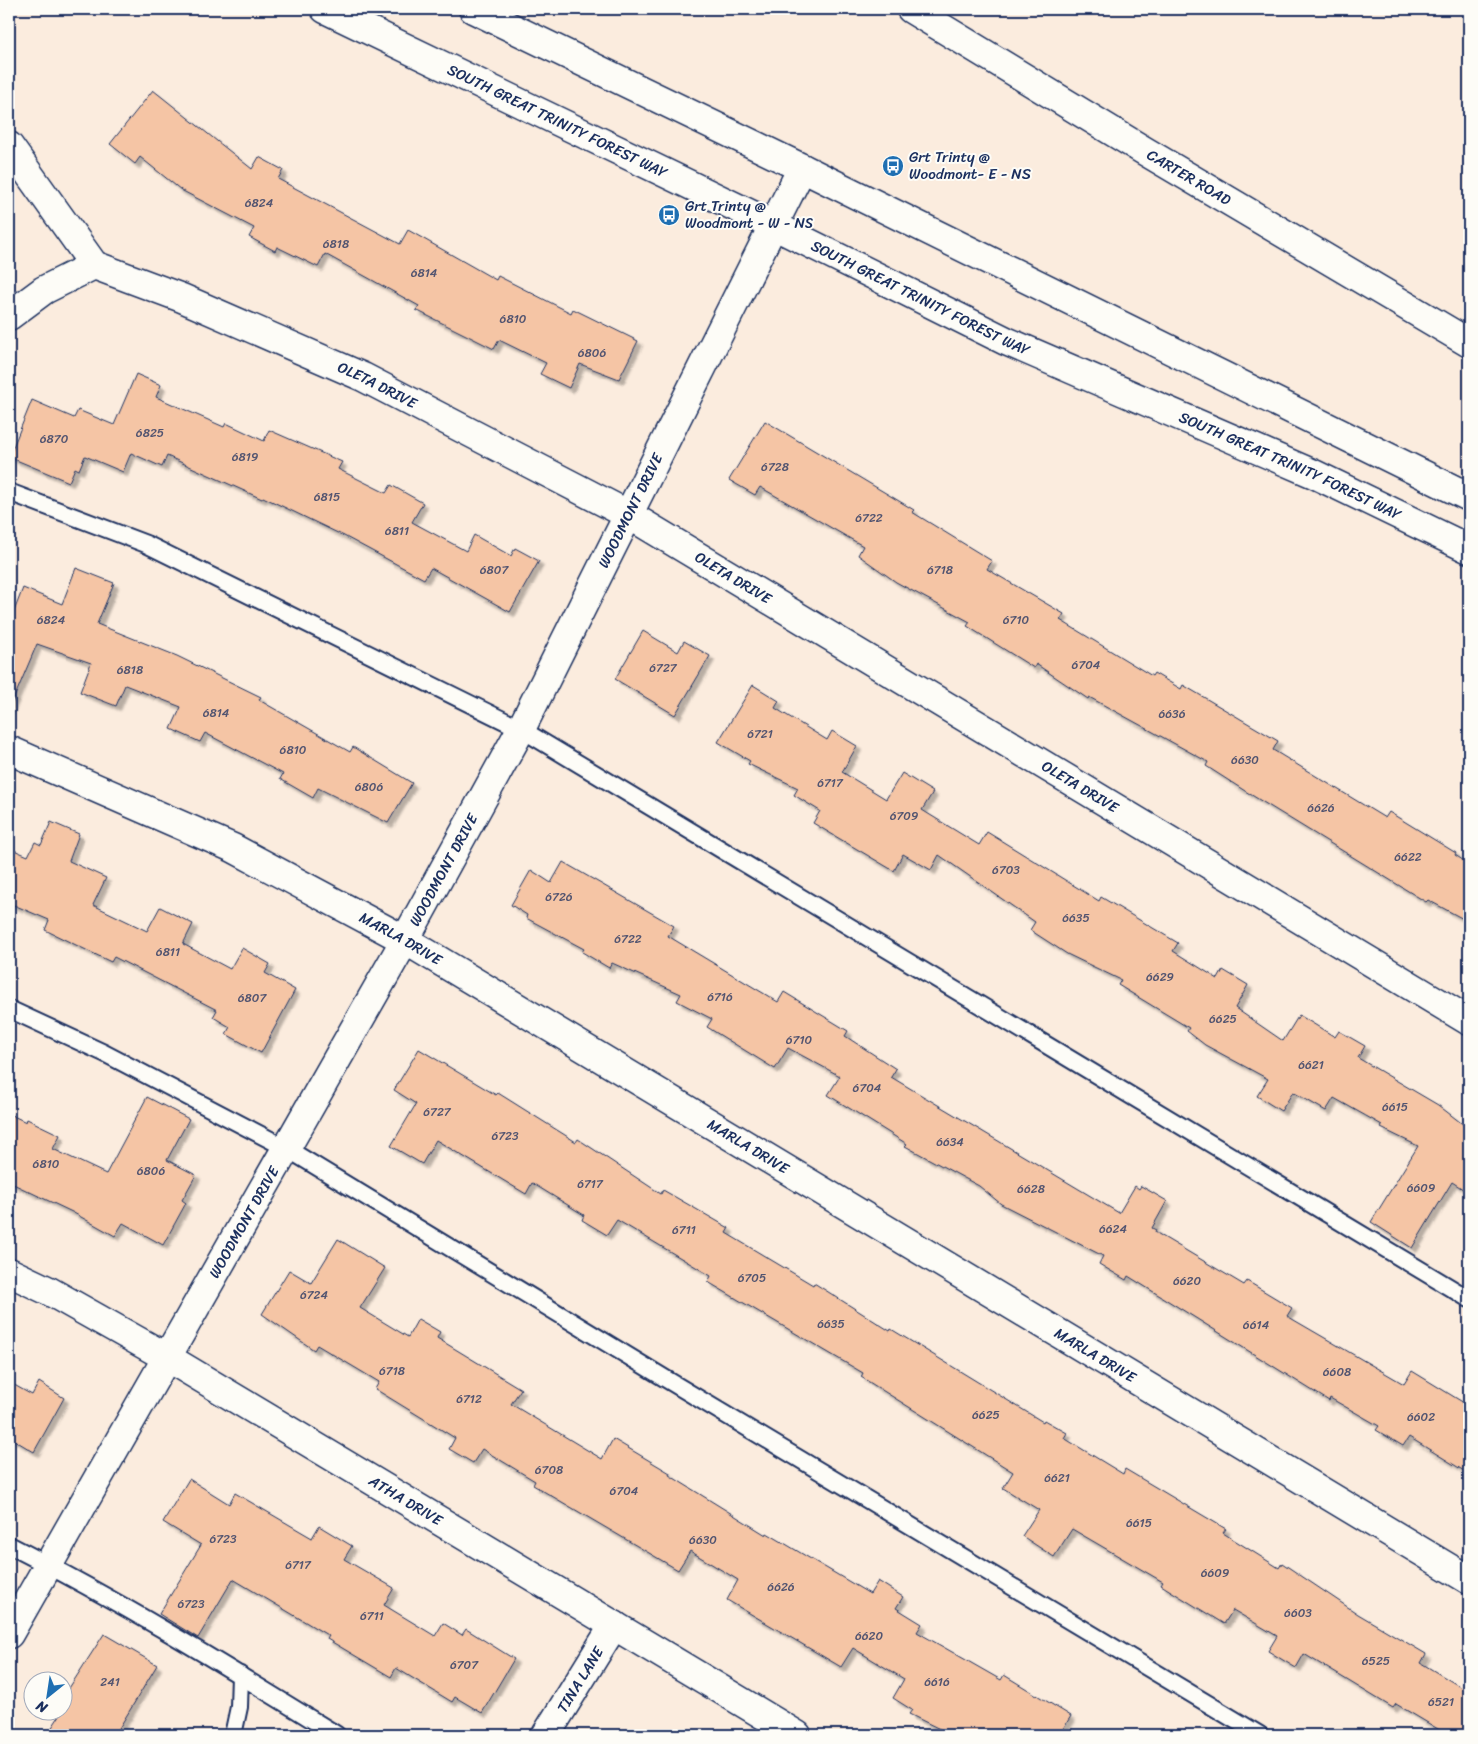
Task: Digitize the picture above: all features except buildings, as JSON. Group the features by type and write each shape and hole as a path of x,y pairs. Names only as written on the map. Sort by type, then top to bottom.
{"street":[{"name":"SOUTH GREAT TRINITY FOREST WAY","path":"325,9 773,226 1006,342 1314,474 1469,549"},
{"path":"473,9 802,168 1469,497"},
{"name":"CARTER ROAD","path":"911,9 1143,150 1469,343"},
{"path":"9,146 94,264 44,290 9,316"},
{"name":"WOODMONT DRIVE","path":"9,1634 405,940 521,729 630,515 802,168"},
{"name":"OLETA DRIVE","path":"94,264 182,298 363,377 630,515 1469,1021"},
{"name":"MARLA DRIVE","path":"9,750 233,848 405,940 1469,1580"},
{"name":"ATHA DRIVE","path":"9,1272 49,1291 168,1358 797,1735"},
{"name":"TINA LANE","path":"546,1735 614,1625"}],"lane":[{"path":"9,492 146,544 521,729 1469,1299"},
{"path":"9,1008 104,1052 286,1148 666,1379 1260,1735"},
{"path":"9,1545 48,1565 240,1675 338,1735"},
{"path":"233,1735 239,1707 240,1675"}],"place":[{"name":"Grt Trinty @ Woodmont- E - NS","path":"893,166"},
{"name":"Grt Trinty @ Woodmont - W - NS","path":"669,215"}]}
